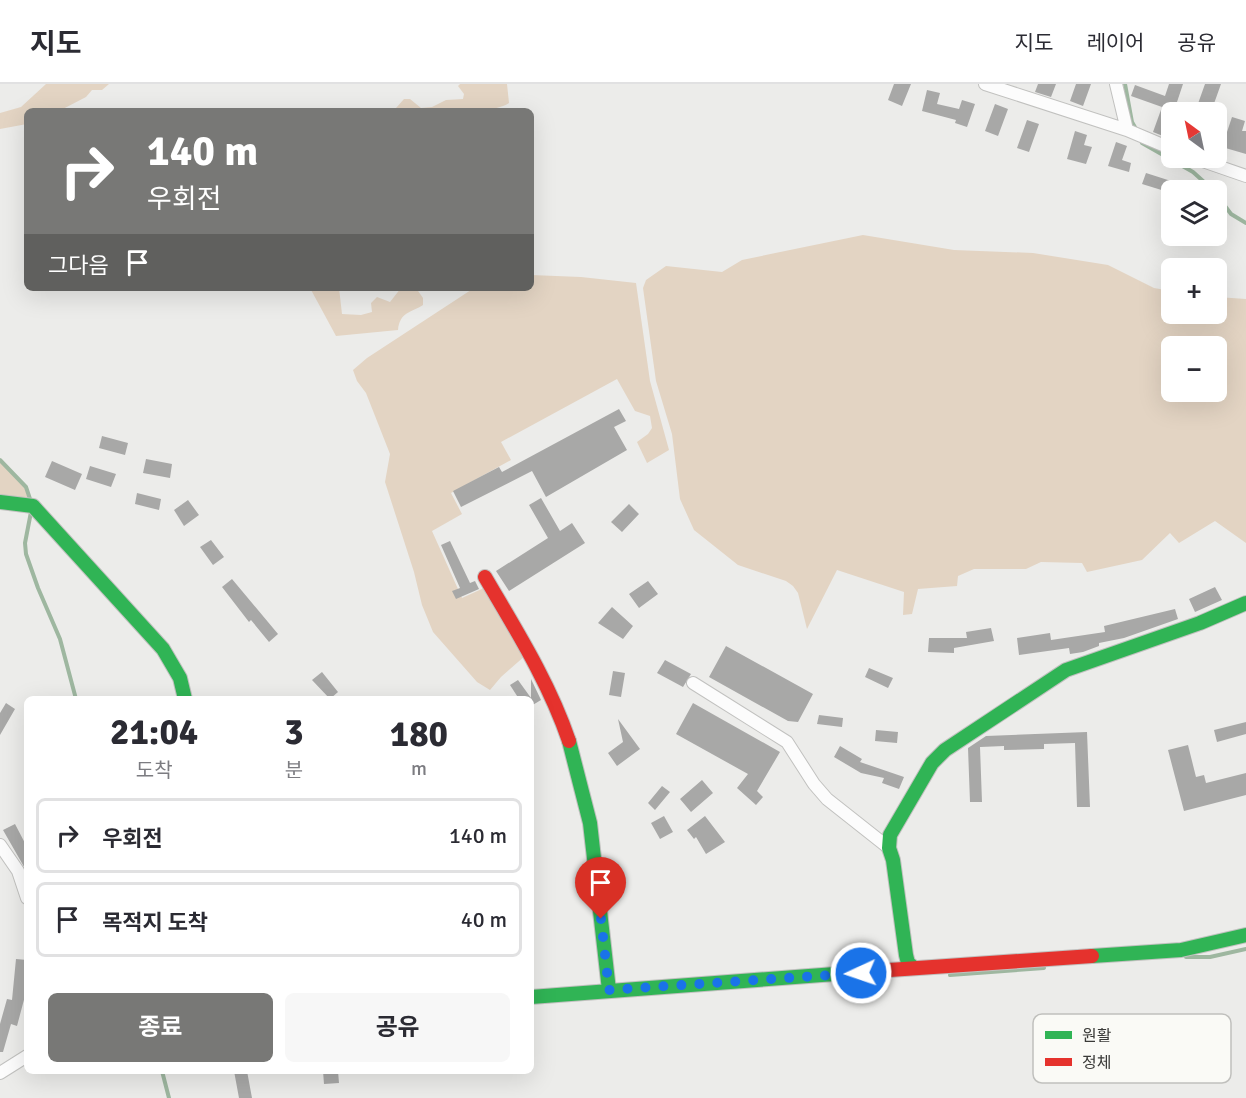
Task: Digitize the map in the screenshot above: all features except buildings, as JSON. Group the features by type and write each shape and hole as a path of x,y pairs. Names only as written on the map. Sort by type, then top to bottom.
{"street":[{"path":"985,84 1127,130 1161,144"},
{"path":"1116,84 1127,130"},
{"path":"1223,168 1246,176"},
{"path":"0,502 26,505 163,649 180,678 184,696"},
{"path":"484,577 546,683 577,764 587,802 609,990"},
{"path":"914,968 908,963 906,955 893,860 889,848 890,835 932,763 945,750 1066,670 1246,603"},
{"path":"693,683 787,742 814,784 827,799 889,848"},
{"path":"0,844 18,871 24,889"},
{"path":"534,997 1181,950 1246,935"},
{"path":"0,1073 24,1058"}],"shaded area":[{"path":"46,84 109,84 102,90 92,90 86,97 65,108 24,108 24,125 0,129 0,113 21,107"},
{"path":"460,84 507,84 509,103 498,108 421,108 432,107 446,100 463,99 464,94 458,86"},
{"path":"404,99 410,99 421,108 396,108"},
{"path":"863,235 954,250 1033,253 1108,265 1161,289 1161,324 1227,324 1227,298 1246,299 1246,543 1215,521 1179,543 1170,533 1142,560 1087,572 1082,563 1041,562 1026,569 974,569 958,576 957,586 918,589 912,614 903,615 904,592 837,570 807,629 798,593 793,586 786,581 738,565 694,530 680,499 672,434 656,381 643,288 646,280 666,266 722,272 742,260"},
{"path":"534,275 636,283 650,381 669,450 647,463 637,442 652,428 650,416 635,411 617,379 501,442 511,460 451,493 462,514 432,531 462,598 484,588 526,655 490,690 477,682 433,632 422,605 414,572 385,482 390,454 366,393 357,381 353,370 367,358 469,291 534,291"},
{"path":"312,291 339,291 342,314 361,315 372,312 371,303 377,297 390,302 399,291 418,291 423,298 423,305 403,316 398,330 336,336"},
{"path":"0,461 25,488 28,499 0,499"}],"waterway":[{"path":"1125,84 1132,122 1136,129"},
{"path":"1142,143 1193,172 1202,180"},
{"path":"1227,209 1231,214 1246,223"},
{"path":"0,460 26,487 30,499"},
{"path":"31,512 25,543 26,554 60,639 75,696"},
{"path":"1186,957 1210,957 1246,949"},
{"path":"950,975 1044,968"},
{"path":"163,1074 169,1098"}],"traffic: fast":[{"path":"0,502 33,506 163,649 180,678 184,696"},
{"path":"914,968 908,963 906,955 893,860 889,848 890,835 932,763 945,750 1066,670 1200,623 1246,603"},
{"path":"569,741 590,823 609,990"},
{"path":"1092,956 1181,950 1246,935"},
{"path":"534,997 875,971"}],"traffic: jam":[{"path":"485,577 542,677 569,741"},
{"path":"875,971 1092,956"}],"route":[{"path":"601,919 609,990 861,973"}]}
